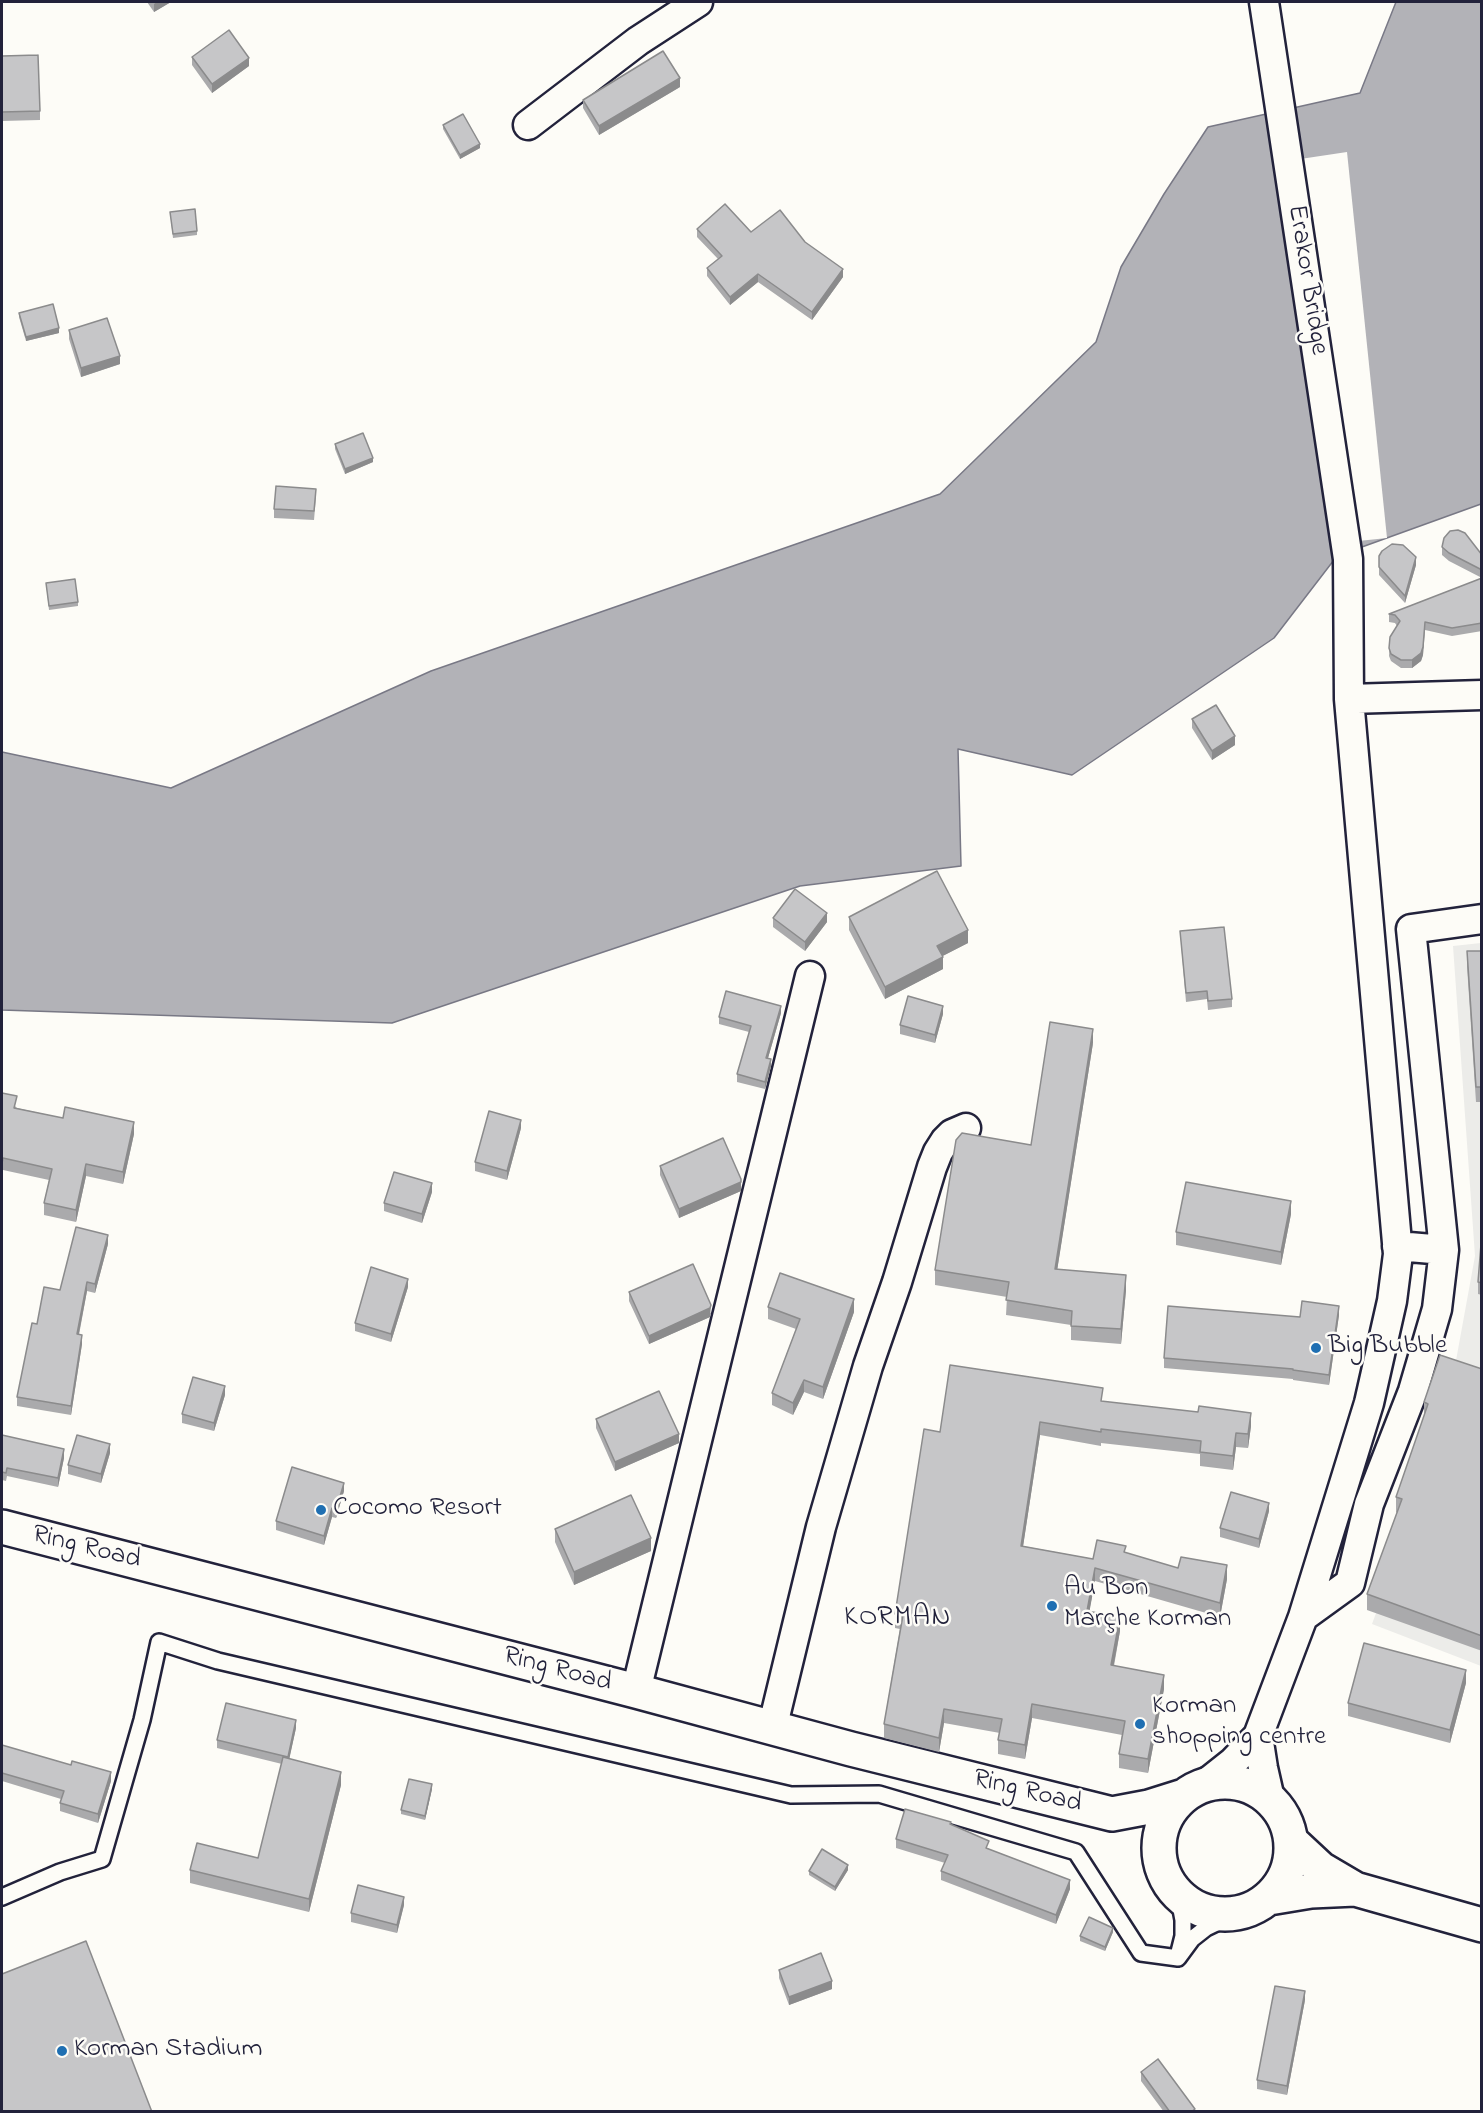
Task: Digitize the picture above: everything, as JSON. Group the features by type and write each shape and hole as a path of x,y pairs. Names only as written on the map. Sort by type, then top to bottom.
{"main road":[{"name":"Ring Road","path":"2,1527 636,1691 772,1729 1112,1814 1149,1808 1195,1790"},
{"path":"1228,1782 1251,1786 1270,1799 1285,1819 1292,1842 1290,1863 1282,1882 1269,1898 1254,1908 1237,1913 1202,1910 1186,1901 1168,1878 1159,1847 1162,1827 1171,1810 1195,1790 1228,1782"},
{"name":"Ring Road","path":"1112,1814 1138,1838 1168,1878"},
{"path":"1292,1842 1321,1869 1355,1889 1482,1925"},
{"path":"1269,1898 1311,1891 1355,1889"}],"street":[{"path":"528,124 638,41 698,2"},
{"name":"Erakor Bridge","path":"1258,1736 1303,1617 1369,1403 1392,1301 1397,1246 1349,699 1348,559 1264,2"},
{"path":"1349,699 1482,695"},
{"path":"1303,1617 1350,1582 1369,1504 1413,1391 1437,1309 1444,1250 1411,929 1482,919"},
{"path":"1372,961 1414,963"},
{"path":"636,1691 810,976"},
{"path":"1384,1095 1426,1075"},
{"path":"772,1729 821,1527 868,1366 897,1282 932,1167 945,1141 952,1134 966,1128"},
{"path":"1390,1167 1436,1161"},
{"path":"1397,1246 1444,1250"},
{"path":"1380,1354 1420,1365"},
{"path":"1195,1790 1233,1762 1258,1736"},
{"path":"1258,1736 1270,1799"}],"lane":[{"path":"2,1897 60,1872 102,1859 142,1720 159,1642 218,1661 792,1794 879,1794 1076,1852 1142,1953 1178,1958"},
{"path":"1168,1878 1180,1904 1183,1920 1183,1936 1178,1958"},
{"path":"1178,1958 1192,1939 1206,1928 1237,1913"}],"shaded area":[{"path":"1396,2 1481,2 1481,504 1337,556 1274,638 1072,775 958,749 961,866 800,886 392,1023 2,1010 2,752 171,788 431,671 940,494 1096,342 1121,267 1164,194 1208,127 1360,93"},
{"path":"1481,943 1481,1666 1372,1624 1443,1432 1475,1256 1453,946"}],"pier":[{"path":"1347,152 1387,538 1330,544 1287,161"}],"building":[{"path":"229,30 249,58 212,84 192,57"},
{"path":"663,51 680,78 599,126 583,100"},
{"path":"38,55 40,111 2,112 2,56"},
{"path":"463,114 480,144 460,155 443,125"},
{"path":"725,204 751,232 780,210 805,242 843,269 812,312 758,274 730,297 707,268 722,256 697,229"},
{"path":"195,209 197,231 173,234 170,212"},
{"path":"53,304 59,328 26,337 19,313"},
{"path":"107,318 120,356 81,368 69,330"},
{"path":"363,433 373,458 345,469 335,444"},
{"path":"276,486 316,489 314,511 274,509"},
{"path":"1458,530 1465,533 1482,555 1482,570 1442,547 1444,538 1450,531"},
{"path":"1392,544 1403,545 1416,557 1405,596 1379,567 1379,556"},
{"path":"1482,578 1482,623 1452,628 1425,622 1421,653 1412,660 1401,660 1391,654 1390,637 1400,621 1395,615 1389,614"},
{"path":"75,579 78,602 49,606 46,583"},
{"path":"1216,705 1235,736 1212,751 1192,719"},
{"path":"937,871 968,930 937,946 943,957 885,987 849,917"},
{"path":"795,889 827,913 805,942 773,918"},
{"path":"1224,927 1232,999 1208,1001 1207,991 1186,993 1180,931"},
{"path":"1467,951 1482,951 1482,1087 1476,1087"},
{"path":"726,991 781,1006 766,1058 771,1059 765,1082 737,1074 751,1026 719,1017"},
{"path":"908,996 943,1006 935,1035 900,1025"},
{"path":"1050,1022 1093,1029 1055,1269 1126,1275 1121,1329 1071,1326 1072,1311 1006,1300 1009,1282 935,1270 956,1140 962,1133 1031,1145"},
{"path":"2,1093 17,1096 14,1108 63,1118 65,1107 134,1122 123,1172 86,1164 76,1210 44,1203 52,1169 3,1158 2,1163"},
{"path":"489,1111 521,1120 507,1171 475,1162"},
{"path":"723,1138 741,1182 679,1209 660,1166"},
{"path":"394,1172 432,1183 422,1214 384,1203"},
{"path":"1186,1182 1291,1201 1281,1252 1176,1232"},
{"path":"76,1227 108,1235 95,1284 87,1282 77,1334 82,1335 71,1406 17,1397 32,1323 37,1324 44,1287 60,1290"},
{"path":"1482,1244 1482,1283 1478,1282"},
{"path":"693,1264 711,1305 710,1308 649,1336 629,1292"},
{"path":"371,1267 408,1279 391,1334 355,1323"},
{"path":"780,1273 854,1299 823,1387 804,1380 793,1403 772,1393 800,1319 768,1307"},
{"path":"1302,1301 1339,1306 1329,1375 1293,1369 1164,1358 1168,1306 1300,1317"},
{"path":"1440,1355 1482,1369 1482,1636 1367,1594 1402,1499 1396,1497 1428,1404 1424,1402"},
{"path":"950,1365 1103,1388 1101,1401 1198,1412 1199,1406 1251,1413 1248,1434 1236,1433 1233,1456 1200,1452 1201,1441 1101,1429 1101,1432 1040,1422 1021,1546 1093,1559 1097,1540 1126,1546 1124,1552 1178,1568 1181,1557 1227,1565 1220,1603 1095,1568 1087,1611 1120,1617 1111,1665 1164,1675 1148,1759 1119,1754 1125,1721 1032,1704 1025,1745 998,1740 1002,1719 944,1709 939,1738 884,1724 903,1615 895,1614 924,1429 940,1432"},
{"path":"193,1377 225,1386 214,1423 182,1414"},
{"path":"659,1391 679,1434 615,1462 596,1419"},
{"path":"2,1435 64,1449 58,1478 7,1468 6,1473 2,1472"},
{"path":"77,1435 110,1444 101,1474 68,1465"},
{"path":"292,1467 344,1483 336,1510 332,1508 324,1536 276,1521"},
{"path":"1231,1492 1269,1503 1259,1539 1220,1528"},
{"path":"631,1495 651,1538 574,1572 555,1529"},
{"path":"1364,1643 1466,1670 1450,1730 1348,1703"},
{"path":"226,1703 296,1720 288,1757 217,1740"},
{"path":"2,1745 71,1765 72,1761 111,1772 98,1814 60,1803 64,1791 2,1773"},
{"path":"283,1757 341,1772 309,1899 190,1870 197,1843 258,1858"},
{"path":"409,1779 432,1784 425,1816 401,1810"},
{"path":"905,1809 951,1822 950,1824 989,1841 986,1848 1070,1880 1056,1915 941,1871 948,1855 896,1839"},
{"path":"822,1849 848,1865 835,1887 809,1871"},
{"path":"358,1885 404,1897 397,1925 351,1913"},
{"path":"1089,1917 1113,1928 1105,1947 1080,1936"},
{"name":"Korman Stadium","path":"86,1941 152,2112 2,2112 2,1974"},
{"path":"821,1953 832,1981 789,1997 779,1970"},
{"path":"1275,1986 1305,1991 1287,2086 1257,2080"},
{"path":"1158,2059 1195,2109 1191,2112 1170,2112 1141,2072"}],"place":[{"name":"Big Bubble","path":"1316,1348"},
{"name":"Cocomo Resort","path":"321,1510"},
{"name":"Au Bon Marçhe Korman","path":"1052,1606"},
{"name":"Korman shopping centre","path":"1140,1724"},
{"name":"Korman Stadium","path":"62,2051"}],"district":[{"name":"KORMAN","path":"898,1619"}]}
